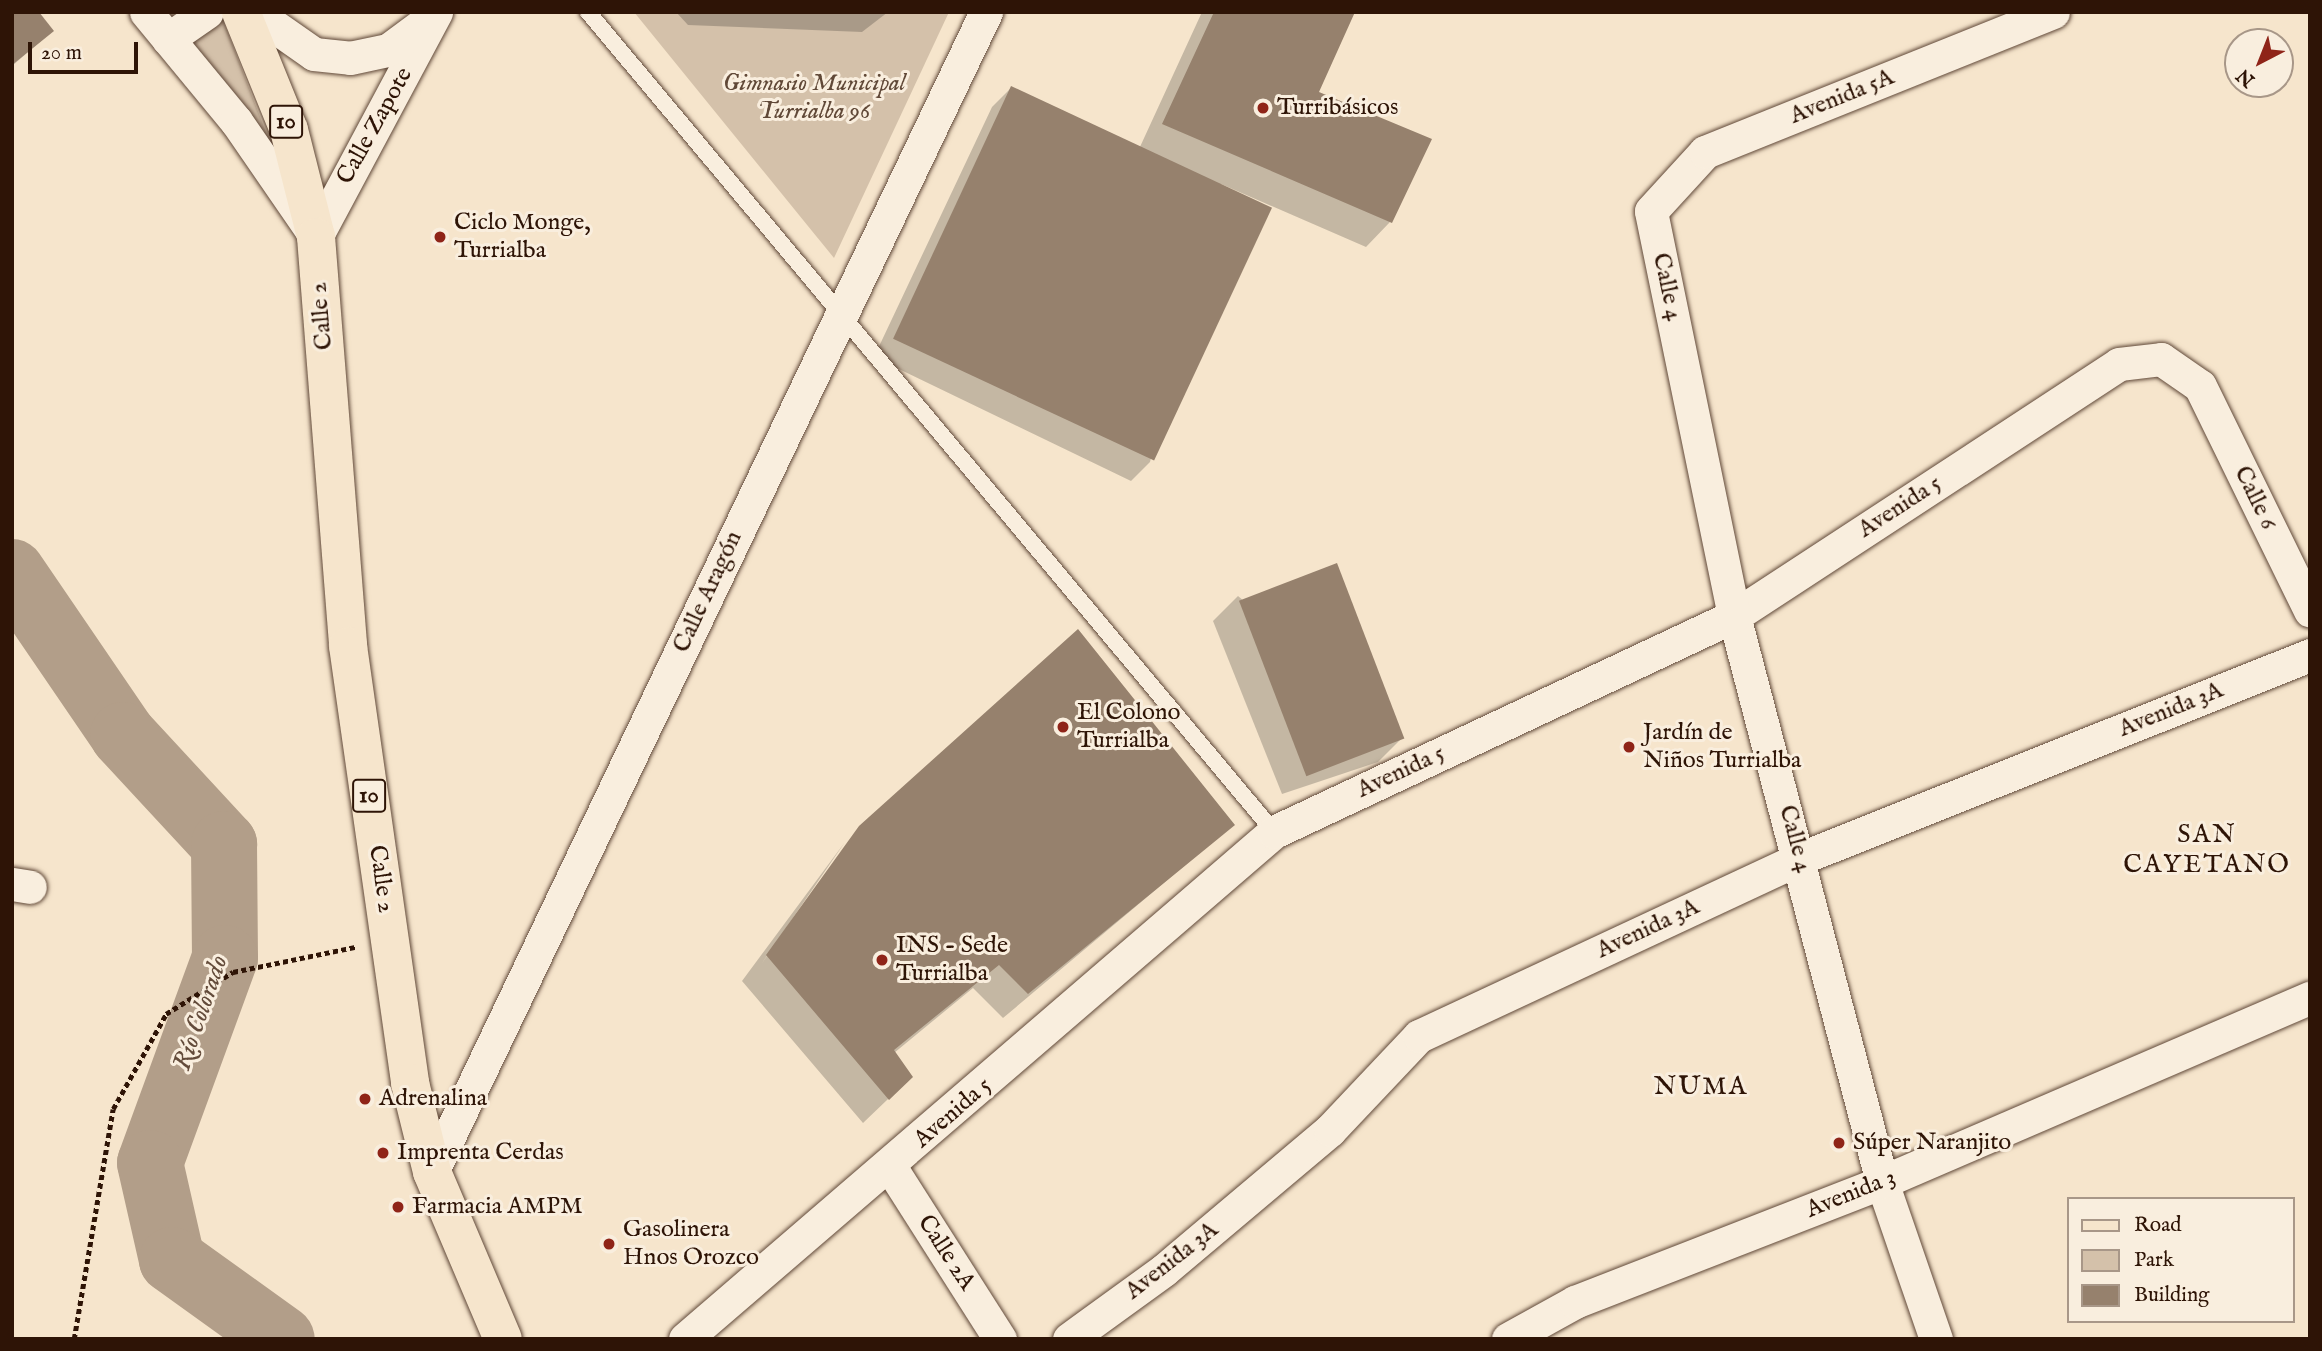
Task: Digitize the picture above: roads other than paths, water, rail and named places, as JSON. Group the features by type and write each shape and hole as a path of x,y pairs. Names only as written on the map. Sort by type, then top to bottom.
{"main road":[{"name":"10","path":"241,12 289,130 316,237"},
{"name":"Calle 2","path":"316,237 348,646 410,1083 432,1172 503,1339"}],"street":[{"path":"146,12 316,237"},
{"path":"168,39 207,12"},
{"name":"Calle Zapote","path":"254,12 314,54 350,58 388,50 435,14"},
{"name":"Calle Aragón","path":"432,1172 986,12"},
{"name":"Avenida 5A","path":"1651,211 1704,152 2053,12"},
{"name":"Calle Zapote","path":"316,237 435,14"},
{"name":"Calle 4","path":"1651,211 1734,615 1801,859 1882,1182 1936,1339"},
{"name":"Avenida 5","path":"685,1339 891,1167 1273,832 1734,615 2119,364 2161,359 2200,386"},
{"name":"Calle 6","path":"2200,386 2310,611"},
{"name":"Avenida 3A","path":"1069,1339 1164,1270 1330,1130 1419,1036 1801,859 2310,654"},
{"name":"Avenida 3","path":"1508,1339 1575,1302 1882,1182 2310,998"},
{"name":"Calle 2A","path":"891,1167 1000,1339"}],"lane":[{"path":"588,12 838,318 1273,832"}],"waterway":[{"name":"Río Colorado","path":"12,572 123,735 224,844 225,958 150,1163 172,1260 282,1339"}],"place":[{"name":"Turribásicos","path":"1263,108"},
{"name":"Ciclo Monge, Turrialba","path":"440,237"},
{"name":"El Colono Turrialba","path":"1063,727"},
{"name":"Jardín de Niños Turrialba","path":"1629,747"},
{"name":"INS - Sede Turrialba","path":"882,960"},
{"name":"Adrenalina","path":"365,1099"},
{"name":"Súper Naranjito","path":"1839,1143"},
{"name":"Imprenta Cerdas","path":"383,1153"},
{"name":"Farmacia AMPM","path":"398,1207"},
{"name":"Gasolinera Hnos Orozco","path":"609,1244"}],"district":[{"name":"SAN CAYETANO","path":"2207,850"},
{"name":"NUMA","path":"1701,1087"}],"park label":[{"name":"Gimnasio Municipal Turrialba 96","path":"814,98"}]}
